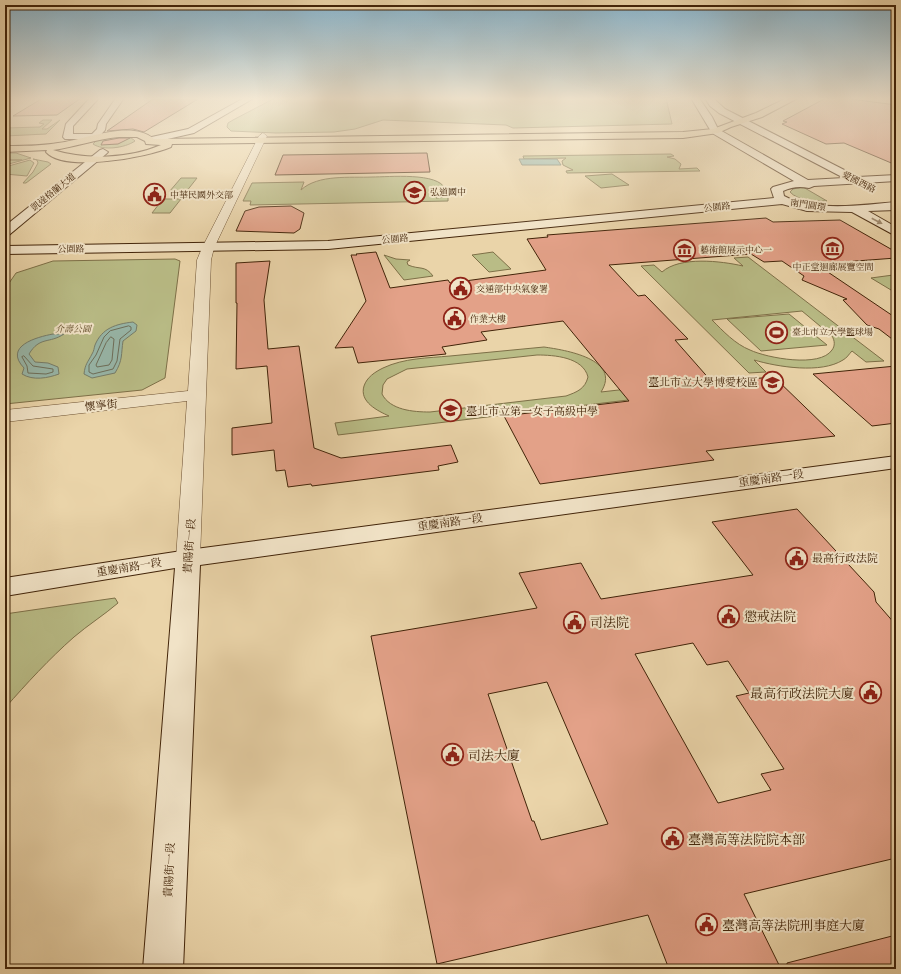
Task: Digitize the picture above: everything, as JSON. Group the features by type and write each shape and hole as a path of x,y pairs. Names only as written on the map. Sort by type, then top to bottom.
{"main road":[{"path":"46,143 53,144"},
{"path":"5,144 66,143"},
{"path":"77,143 76,147 80,150 98,156 126,150 141,143"},
{"path":"53,144 50,151 56,155 68,158 136,155 153,151 161,143"},
{"path":"5,149 31,149 53,144"}],"street":[{"name":"貴陽街一段","path":"164,969 204,260 208,248 260,143"},
{"path":"738,143 829,196 896,232"},
{"name":"愛國西路","path":"769,143 864,192"},
{"name":"愛國西路","path":"784,143 856,180 877,195 894,204"},
{"name":"凱達格蘭大道","path":"5,232 98,156"},
{"name":"愛國西路","path":"866,172 896,186"},
{"name":"南門圓環","path":"894,204 853,208 812,208 782,201 777,197 777,189 783,186 806,183 896,178"},
{"name":"公園路","path":"5,250 208,248 346,244 782,201"},
{"name":"懷寧街","path":"5,416 196,395"},
{"name":"重慶南路一段","path":"5,587 188,558 896,462"}],"green space":[{"path":"130,143 114,148 102,147 93,144"},
{"path":"5,153 16,153 31,158 5,165"},
{"path":"671,154 674,156 667,157 675,159 681,164 679,169 697,168 700,171 567,173 566,171 573,170 563,165 562,161 566,158 524,159 523,156"},
{"path":"33,159 48,162 51,164 26,183 23,183 33,172 38,163 37,160"},
{"path":"30,160 34,163 27,176 5,174 5,167"},
{"path":"612,174 629,185 601,188 585,176"},
{"path":"401,176 433,180 441,184 445,189 443,193 436,198 448,197 448,201 250,205 251,201 243,201 252,183 304,182 301,190 316,181 325,179 345,177"},
{"path":"181,178 197,178 186,192 169,192"},
{"path":"803,187 827,201 802,199 790,192 793,189"},
{"path":"163,199 181,199 170,213 152,213"},
{"path":"493,252 511,269 489,272 472,255"},
{"path":"384,255 396,259 410,260 407,262 408,265 425,269 433,276 404,280"},
{"path":"748,257 884,361 866,362 852,351 844,359 823,367 787,367 754,360 766,372 749,373 641,266 654,265 662,272 679,264 701,261 712,261 743,266 734,258","holes":["802,311 832,336 834,347 826,355 817,359 793,360 768,356 745,347 730,337 712,320"]},
{"name":"介壽公園","path":"175,259 180,261 165,378 142,390 5,404 5,289 16,273 53,261"},
{"path":"893,275 896,277 896,290 891,290 871,278"},
{"name":"臺北市立大學籃球場","path":"789,314 827,345 761,351 727,319"},
{"path":"544,347 577,354 598,364 604,371 605,381 601,392 645,387 653,397 338,435 335,423 389,416 370,405 364,397 363,392 365,383 369,377 383,368 399,362 416,359","holes":["544,355 567,358 580,365 585,370 588,377 583,387 566,396 430,412 409,411 396,407 390,404 382,394 383,385 387,379 407,369"]},
{"path":"115,598 118,603 65,645 38,671 5,708 5,614"}],"water":[{"path":"519,159 557,159 561,165 522,165"},
{"path":"133,322 137,325 136,331 123,341 121,361 115,373 92,378 84,374 86,365 98,339 110,328"},
{"path":"53,334 64,334 54,339 41,342 33,348 29,354 35,362 48,363 58,367 59,374 45,378 31,378 22,374 24,368 17,354 20,348 31,340"}],"building":[{"path":"102,143 119,143 118,144 101,145"},
{"path":"845,143 896,143 896,165"},
{"path":"427,153 430,172 275,175 283,155"},
{"path":"291,206 304,213 300,229 294,233 236,231 245,211 259,207"},
{"path":"766,218 773,222 840,220 896,252 896,258 816,264 896,318 896,342 879,329 867,325 843,300 847,299 802,280 804,276 782,261 764,262 751,254 609,265 638,296 645,295 688,339 675,340 712,382 774,377 835,436 706,451 714,460 540,484 504,416 629,401 563,321 481,332 487,340 442,347 446,354 358,363 353,347 335,348 366,301 351,255 376,252 390,288 448,280 450,283 546,270 527,239 548,237 547,235"},
{"path":"270,261 264,300 268,349 299,346 314,448 341,458 451,445 458,462 438,466 439,470 312,486 311,484 288,487 285,470 276,471 274,450 232,455 232,428 272,423 267,366 236,369 236,263"},
{"path":"896,366 896,423 872,426 813,374"},
{"name":"司法大廈","path":"797,509 874,592 876,602 896,625 896,858 744,894 781,969 669,969 648,915 437,964 371,636 537,608 519,573 581,563 601,599 753,575 712,522","holes":["693,643 707,665 728,661 749,693 736,696 784,769 761,774 771,790 718,803 635,654","547,682 608,824 541,840 534,821 532,821 488,694"]},
{"path":"896,935 896,969 787,969 787,963"}],"place":[{"name":"弘道國中","path":"415,192"},
{"name":"中華民國外交部","path":"154,195"},
{"name":"中正堂迴廊展覽空間","path":"833,248"},
{"name":"藝術館展示中心一","path":"685,250"},
{"name":"交通部中央氣象署","path":"461,289"},
{"name":"作業大樓","path":"455,319"},
{"name":"臺北市立大學籃球場","path":"776,332"},
{"name":"臺北市立大學博愛校區","path":"773,382"},
{"name":"臺北市立第一女子高級中學","path":"451,411"},
{"name":"最高行政法院","path":"797,558"},
{"name":"懲戒法院","path":"728,616"},
{"name":"司法院","path":"575,622"},
{"name":"最高行政法院大廈","path":"870,693"},
{"name":"司法大廈","path":"452,755"},
{"name":"臺灣高等法院院本部","path":"672,839"},
{"name":"臺灣高等法院刑事庭大廈","path":"706,925"}]}
